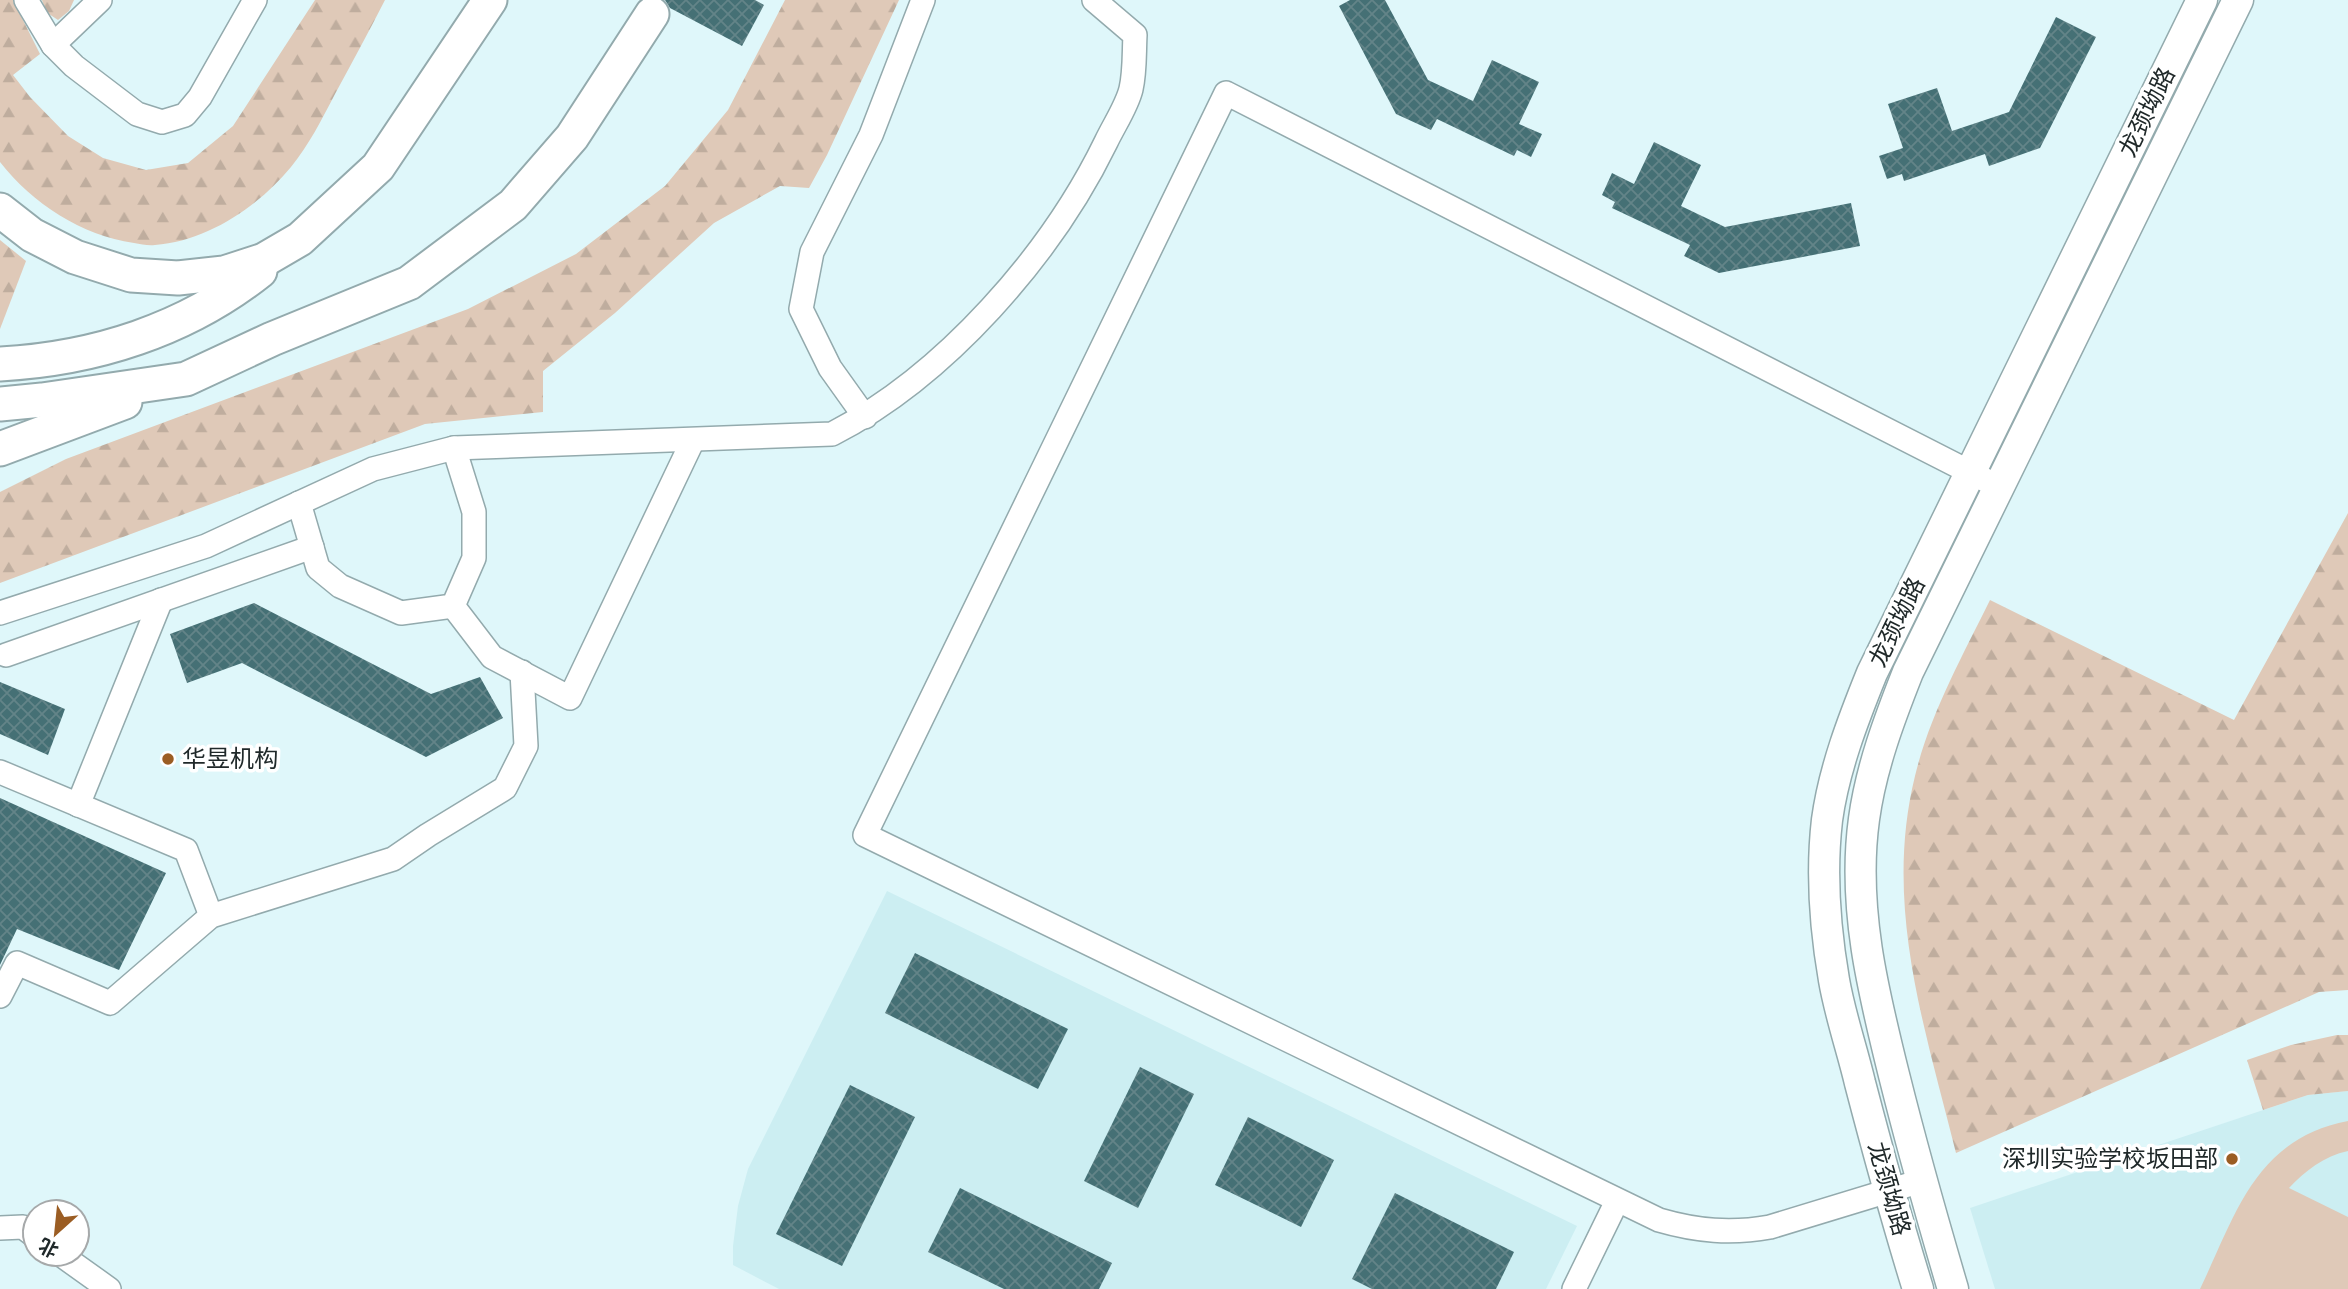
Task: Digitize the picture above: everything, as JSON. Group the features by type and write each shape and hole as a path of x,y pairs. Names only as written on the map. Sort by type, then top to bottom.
{"highway":[{"path":"0,365 39,362 88,352 158,331 205,308 242,285 300,239 378,167 489,0"},
{"path":"0,449 186,379 410,283 513,205 572,137 652,14"},
{"path":"0,210 32,235 75,257 131,275 177,278 224,273 264,260 300,239"},
{"path":"0,404 186,379"}],"main road":[{"name":"龙颈坳路","path":"1918,1289 1888,1191 1834,981 1826,920 1825,864 1828,820 1839,765 1862,696 2202,0"},
{"name":"龙颈坳路","path":"1953,1289 1921,1181 1871,981 1863,920 1861,863 1864,820 1875,765 1904,684 2238,0"}],"street":[{"path":"26,0 53,45 74,66 137,114 162,122 185,115 200,97 255,0"},
{"path":"53,45 100,0"},
{"path":"865,417 830,368 801,309 812,252 871,135 923,0"},
{"path":"0,613 206,546 373,469 454,448 832,434 865,417 933,365 994,305 1048,239 1094,167 1131,90 1135,35 1094,0"},
{"path":"1921,1181 1770,1227 1725,1232 1680,1227 1617,1201 865,835 1226,93 1999,487"},
{"path":"453,606 492,657 570,698 693,440"},
{"path":"453,606 474,558 474,512 454,448"},
{"path":"299,503 318,568 340,586 401,613 453,606"},
{"path":"6,655 312,547"},
{"path":"78,805 161,600"},
{"path":"0,996 17,963 110,1003 211,916 393,859 505,788 526,746 522,672"},
{"path":"0,772 187,850 211,916"},
{"path":"1574,1289 1617,1201"},
{"path":"0,1228 21,1227"},
{"path":"80,1268 110,1289"}],"shaded area":[{"path":"887,891 1577,1226 1546,1289 779,1289 733,1265 738,1206 748,1169"},
{"name":"深圳实验学校坂田部","path":"2348,1091 2348,1289 1995,1289 1970,1208 2308,1095"}],"green space":[{"path":"0,0 13,0 40,54 13,75 30,97 68,136 103,158 146,170 188,163 233,126 315,0 385,0 315,132 298,159 278,182 247,208 212,229 194,237 150,245 114,239 77,225 27,191 0,162"},
{"path":"42,0 74,0 69,11 58,20 46,12"},
{"path":"785,0 899,0 809,188 780,186 714,223 615,313 543,371 543,412 425,424 0,583 0,492 66,459 468,309 576,254 665,186 728,110"},
{"path":"0,240 26,261 0,329"},
{"path":"2348,513 2348,990 2319,992 1956,1153 1912,966 1904,872 1906,824 1915,776 1929,730 1990,600 2234,720"},
{"path":"2348,1035 2348,1091 2308,1095 2263,1110 2247,1060 2291,1045"},
{"path":"2348,1121 2348,1151 2331,1156 2316,1165 2289,1188 2348,1217 2348,1289 2200,1289 2238,1208 2270,1162 2291,1144 2316,1130"}],"building":[{"path":"665,0 755,0 764,5 742,46 670,8"},
{"path":"1350,0 1385,0 1428,80 1473,101 1492,60 1539,82 1519,124 1542,134 1531,157 1517,150 1514,156 1437,119 1431,130 1396,114 1339,6"},
{"path":"2056,17 2096,37 2040,148 1989,166 1985,154 1904,181 1902,174 1887,179 1879,156 1903,148 1888,104 1937,88 1952,131 2009,112"},
{"path":"1654,142 1701,165 1681,206 1725,227 1851,203 1860,246 1719,273 1684,256 1690,245 1612,208 1615,202 1602,195 1612,173 1634,184"},
{"path":"254,603 431,694 480,677 503,718 426,757 242,663 187,683 170,634"},
{"path":"0,682 65,709 48,755 0,734"},
{"path":"0,798 166,873 119,970 17,929 0,965"},
{"path":"915,953 1068,1029 1038,1089 885,1013"},
{"path":"1140,1067 1194,1094 1138,1208 1084,1181"},
{"path":"850,1085 915,1117 842,1266 776,1234"},
{"path":"1248,1117 1334,1160 1301,1227 1215,1185"},
{"path":"960,1188 1112,1263 1099,1289 1004,1289 928,1252"},
{"path":"1395,1193 1514,1252 1496,1289 1372,1289 1352,1279"}],"place":[{"name":"华昱机构","path":"168,759"},
{"name":"深圳实验学校坂田部","path":"2232,1159"}]}
